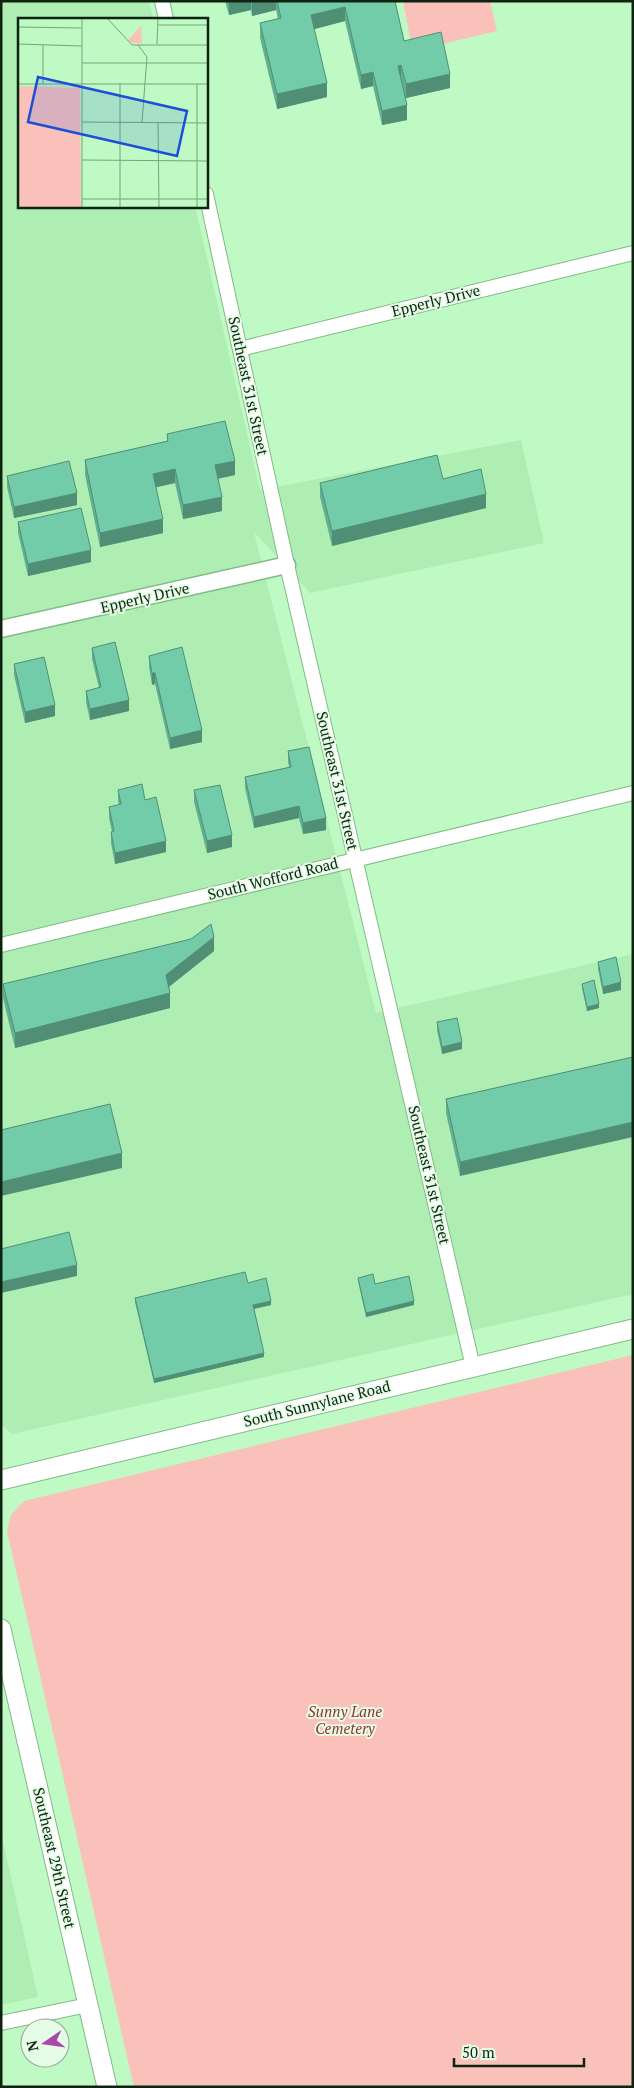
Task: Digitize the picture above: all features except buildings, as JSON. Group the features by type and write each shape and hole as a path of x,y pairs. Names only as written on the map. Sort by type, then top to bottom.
{"main road":[{"name":"South Sunnylane Road","path":"1,1480 633,1329"},
{"name":"Southeast 29th Street","path":"1,1629 107,2087"}],"street":[{"path":"162,1 166,18"},
{"name":"Southeast 31st Street","path":"208,203 287,565 473,1366"},
{"name":"Epperly Drive","path":"240,349 633,253"},
{"name":"Epperly Drive","path":"1,629 287,565"},
{"name":"South Wofford Road","path":"1,945 633,793"},
{"path":"1,2023 88,2005"}],"shaded area":[{"path":"1,1 149,1 153,18 18,18 18,208 195,208 260,490 521,440 544,543 310,593 254,532 376,1013 633,954 633,1294 12,1434 1,1425"},
{"path":"1,1833 38,1997 1,2005"}],"green space":[{"path":"403,1 490,1 497,31 442,44 411,43"},
{"name":"Sunny Lane Cemetery","path":"633,1355 633,2087 134,2087 7,1531 11,1515 24,1501"}]}
